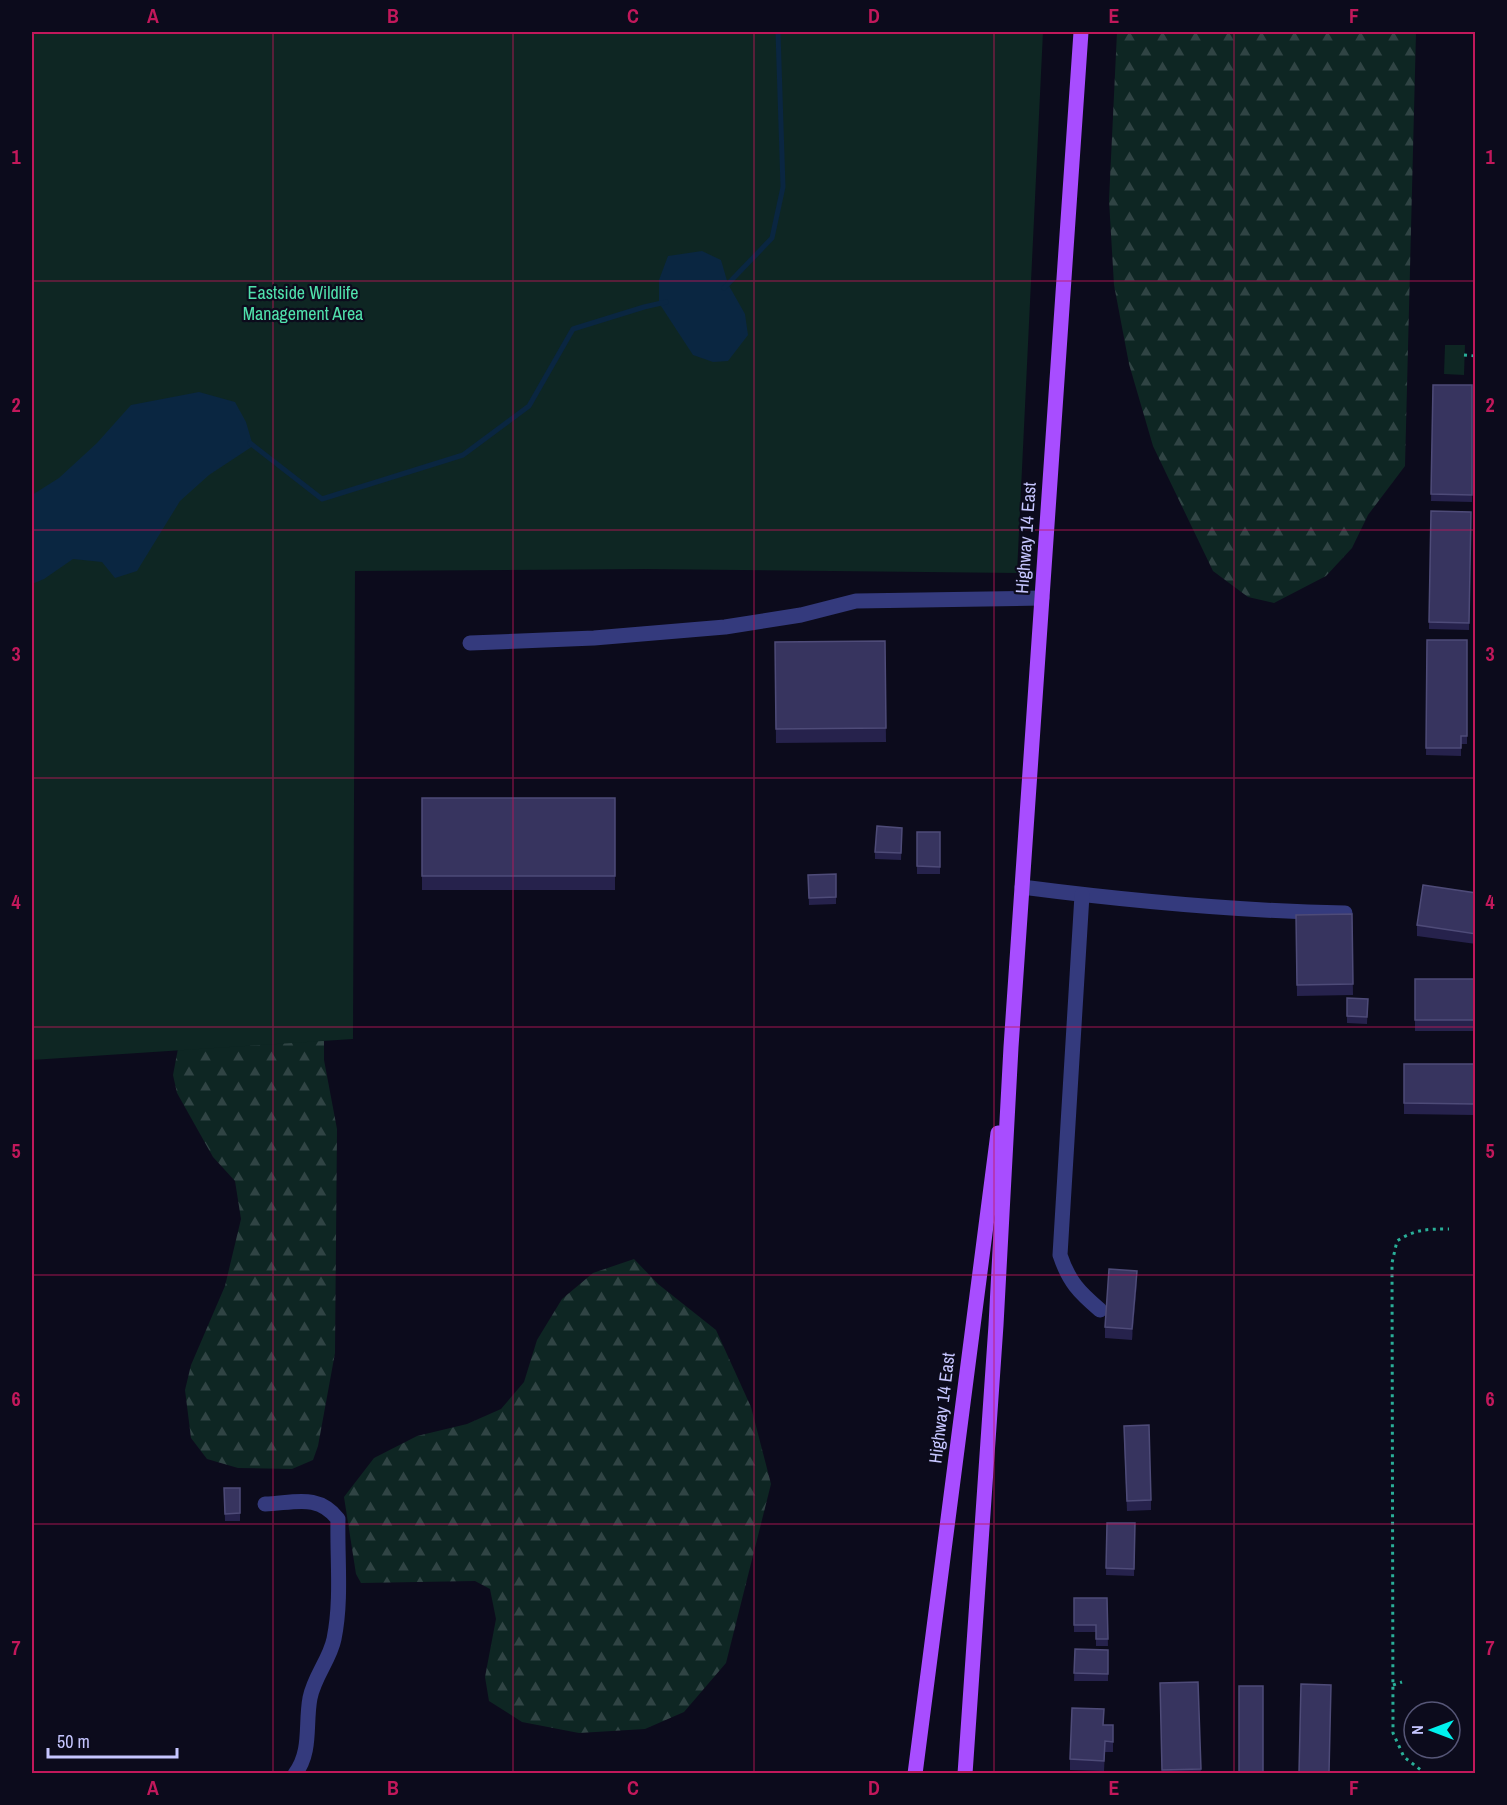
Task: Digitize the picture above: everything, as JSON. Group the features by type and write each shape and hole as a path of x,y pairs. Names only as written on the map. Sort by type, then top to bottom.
{"main road":[{"name":"Highway 14 East","path":"965,1773 996,1325 1011,1047 1081,32"},
{"name":"Highway 14 East","path":"915,1773 989,1189 1011,1047"}],"lane":[{"path":"470,643 594,638 725,627 801,615 856,600 1042,598"},
{"path":"1022,887 1082,895 1260,911 1345,913"},
{"path":"1082,895 1060,1255 1066,1274 1081,1294 1101,1310"},
{"path":"265,1504 316,1502 330,1509 338,1519 337,1615 334,1641 310,1697 306,1752 295,1773"}],"path":[{"path":"1464,356 1476,356"},
{"path":"1425,1773 1404,1756 1393,1733 1392,1263 1397,1241 1409,1233 1449,1229"},
{"path":"1393,1685 1402,1682"}],"green space":[{"name":"Eastside Wildlife Management Area","path":"32,32 1043,32 1017,573 646,569 355,571 353,1039 32,1060"},
{"path":"1117,32 1416,32 1405,466 1368,515 1352,548 1326,576 1274,603 1248,597 1213,571 1153,446 1129,364 1114,285 1109,200"},
{"path":"1445,345 1465,345 1464,375 1444,374"},
{"path":"311,1029 324,1041 324,1060 337,1129 335,1353 318,1446 313,1460 292,1469 238,1468 207,1459 191,1438 185,1390 191,1365 225,1286 241,1219 235,1181 213,1157 177,1093 173,1075 181,1033"},
{"path":"634,1259 658,1284 716,1330 751,1407 771,1484 726,1663 684,1712 645,1729 579,1733 522,1722 489,1701 485,1677 496,1619 490,1589 475,1581 361,1583 356,1574 344,1497 374,1458 417,1436 467,1424 501,1409 524,1382 537,1340 562,1299 593,1273"}],"water":[{"path":"702,251 721,260 728,284 745,314 748,335 728,361 713,362 693,355 659,303 659,280 668,256"},
{"path":"199,392 235,402 246,422 253,446 209,475 180,501 137,571 115,578 102,562 73,559 44,579 32,584 32,495 59,478 97,443 131,405"}],"building":[{"path":"1433,385 1472,385 1472,495 1431,494"},
{"path":"1431,511 1471,512 1469,623 1429,622"},
{"path":"1427,640 1467,640 1467,736 1461,736 1461,748 1426,748"},
{"path":"885,641 886,728 776,729 775,642"},
{"path":"422,798 615,798 615,876 422,876"},
{"path":"877,826 902,828 901,853 875,852"},
{"path":"917,832 940,832 940,867 917,866"},
{"path":"836,874 836,897 809,898 808,875"},
{"path":"1423,885 1476,893 1476,934 1417,925"},
{"path":"1352,914 1353,984 1297,985 1296,915"},
{"path":"1415,979 1476,979 1476,1020 1415,1020"},
{"path":"1347,998 1368,999 1367,1017 1347,1016"},
{"path":"1404,1064 1474,1064 1474,1104 1404,1103"},
{"path":"1109,1269 1137,1271 1132,1329 1105,1327"},
{"path":"1149,1425 1151,1500 1127,1501 1124,1426"},
{"path":"224,1488 240,1488 240,1513 225,1514"},
{"path":"1107,1523 1135,1523 1134,1569 1106,1568"},
{"path":"1074,1598 1107,1598 1108,1639 1096,1639 1096,1625 1074,1625"},
{"path":"1075,1649 1108,1650 1108,1674 1074,1673"},
{"path":"1198,1682 1201,1769 1162,1770 1160,1683"},
{"path":"1301,1684 1331,1685 1329,1773 1299,1773"},
{"path":"1239,1686 1263,1686 1263,1773 1239,1773"},
{"path":"1072,1708 1104,1709 1103,1725 1113,1725 1113,1742 1105,1741 1104,1761 1070,1759"}],"waterway":[{"path":"724,288 772,238 783,187 778,32"},
{"path":"250,443 322,499 463,455 529,406 573,329 666,302"}]}
